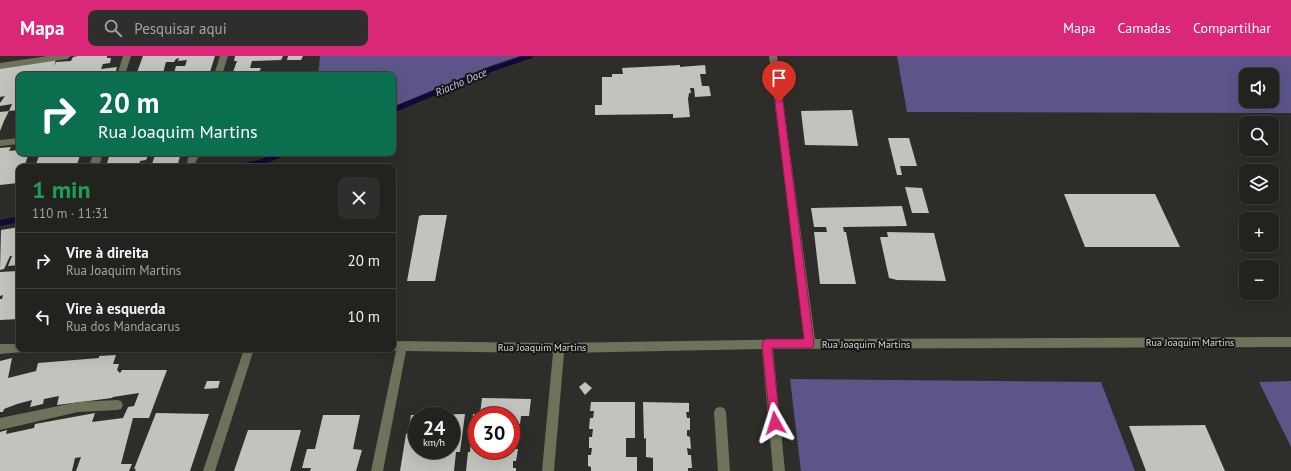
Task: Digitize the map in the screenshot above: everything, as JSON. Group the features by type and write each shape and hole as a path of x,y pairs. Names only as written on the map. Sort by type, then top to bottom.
{"street":[{"path":"0,66 67,56"},
{"path":"123,72 127,56"},
{"path":"219,72 224,56"},
{"path":"773,56 810,344"},
{"path":"0,143 16,141"},
{"name":"Rua Joaquim Martins","path":"397,346 559,348 767,344 1291,342"},
{"path":"767,344 780,471"},
{"path":"377,471 397,346"},
{"path":"548,471 559,348"},
{"path":"0,349 16,349"},
{"path":"209,471 247,352"},
{"path":"0,424 78,407 117,405"},
{"path":"720,412 724,471"}],"shaded area":[{"path":"320,56 520,56 490,66 396,106 396,72 318,72"},
{"path":"897,56 1291,56 1291,113 907,112"},
{"path":"790,379 1101,382 1135,471 801,471"},
{"path":"1291,381 1291,447 1259,382"}],"building":[{"path":"107,56 107,58 111,58 110,63 103,64 101,69 117,67 116,72 16,72 16,110 9,111 12,104 0,106 0,103 5,96 0,97 0,68 56,59 54,66 56,62 71,61 73,57"},
{"path":"143,56 215,56 210,72 174,72 176,66 185,66 187,60 178,61 179,58 174,62 166,62 163,72 137,72"},
{"path":"235,56 283,56 281,60 252,61 250,68 261,68 259,72 233,72 237,61 234,61"},
{"path":"288,56 303,56 301,60 287,60"},
{"path":"680,65 680,67 705,65 706,74 700,74 702,86 709,86 711,96 695,97 694,88 690,88 691,93 689,93 688,99 690,117 673,118 673,114 595,115 595,105 602,105 602,77 612,77 612,74 623,74 622,68"},
{"path":"852,110 858,146 805,145 801,111"},
{"path":"9,111 4,121 0,131 0,112"},
{"path":"888,138 909,138 917,166 900,166 902,175 897,175"},
{"path":"11,147 9,151 16,150 16,156 28,156 25,164 16,164 16,183 0,185 0,148"},
{"path":"39,156 80,156 77,164 36,164"},
{"path":"109,156 148,156 146,160 140,161 140,164 107,164"},
{"path":"155,156 180,156 178,164 152,164"},
{"path":"905,187 922,188 929,213 912,213"},
{"path":"1064,194 1155,194 1180,247 1085,247"},
{"path":"902,206 907,226 843,227 844,232 846,232 856,284 820,284 814,232 827,232 826,227 814,227 811,208"},
{"path":"447,215 435,281 407,281 419,216"},
{"path":"16,228 16,265 8,266 12,256 10,256 4,269 0,270 1,230"},
{"path":"887,232 934,233 946,281 897,280 889,278 880,237 888,237"},
{"path":"16,271 16,319 0,320 0,299 2,299 3,295 0,296 0,272"},
{"path":"116,355 113,364 119,364 117,370 120,373 122,370 167,370 149,418 133,418 121,464 132,464 129,471 76,471 81,457 75,458 72,471 0,471 0,432 7,430 6,434 34,428 35,424 95,413 92,422 123,418 128,407 134,406 139,393 57,405 59,396 44,399 43,404 30,407 32,400 17,404 4,409 3,412 0,412 0,361 12,358 8,378 36,371 38,363 99,358 99,356"},
{"path":"207,381 220,381 218,388 204,389"},
{"path":"585,382 592,388 585,395 579,387"},
{"path":"482,398 531,399 529,416 521,416 520,424 520,407 481,407"},
{"path":"591,402 635,402 635,438 626,438 626,457 637,457 637,471 591,471 591,467 588,466 588,455 591,455 592,448 589,448 589,437 592,437 593,429 589,429 590,418 593,418 594,411 590,411"},
{"path":"643,402 689,403 689,412 686,412 687,418 690,418 690,430 687,430 687,436 690,437 691,449 687,448 688,455 691,455 692,468 688,468 688,471 653,471 653,458 646,457"},
{"path":"156,413 209,414 190,471 135,471 136,469 134,469"},
{"path":"460,414 465,414 460,452"},
{"path":"323,415 360,415 353,449 362,450 356,471 310,471 311,468 302,468 307,449 315,449"},
{"path":"1205,425 1225,471 1146,471 1129,426"},
{"path":"248,430 301,430 290,471 234,471"},
{"path":"408,433 408,459 455,459 454,471 400,471 406,434"},
{"path":"468,452 468,459 516,459 516,461 513,461 513,468 516,468 516,471 466,471"}],"waterway":[{"name":"Riacho Doce","path":"396,109 492,69 530,56"},
{"name":"Riacho Doce","path":"254,164 277,156"},
{"name":"Riacho Doce","path":"0,223 16,220"}],"route":[{"path":"775,423 767,344 810,344 779,102"}]}
